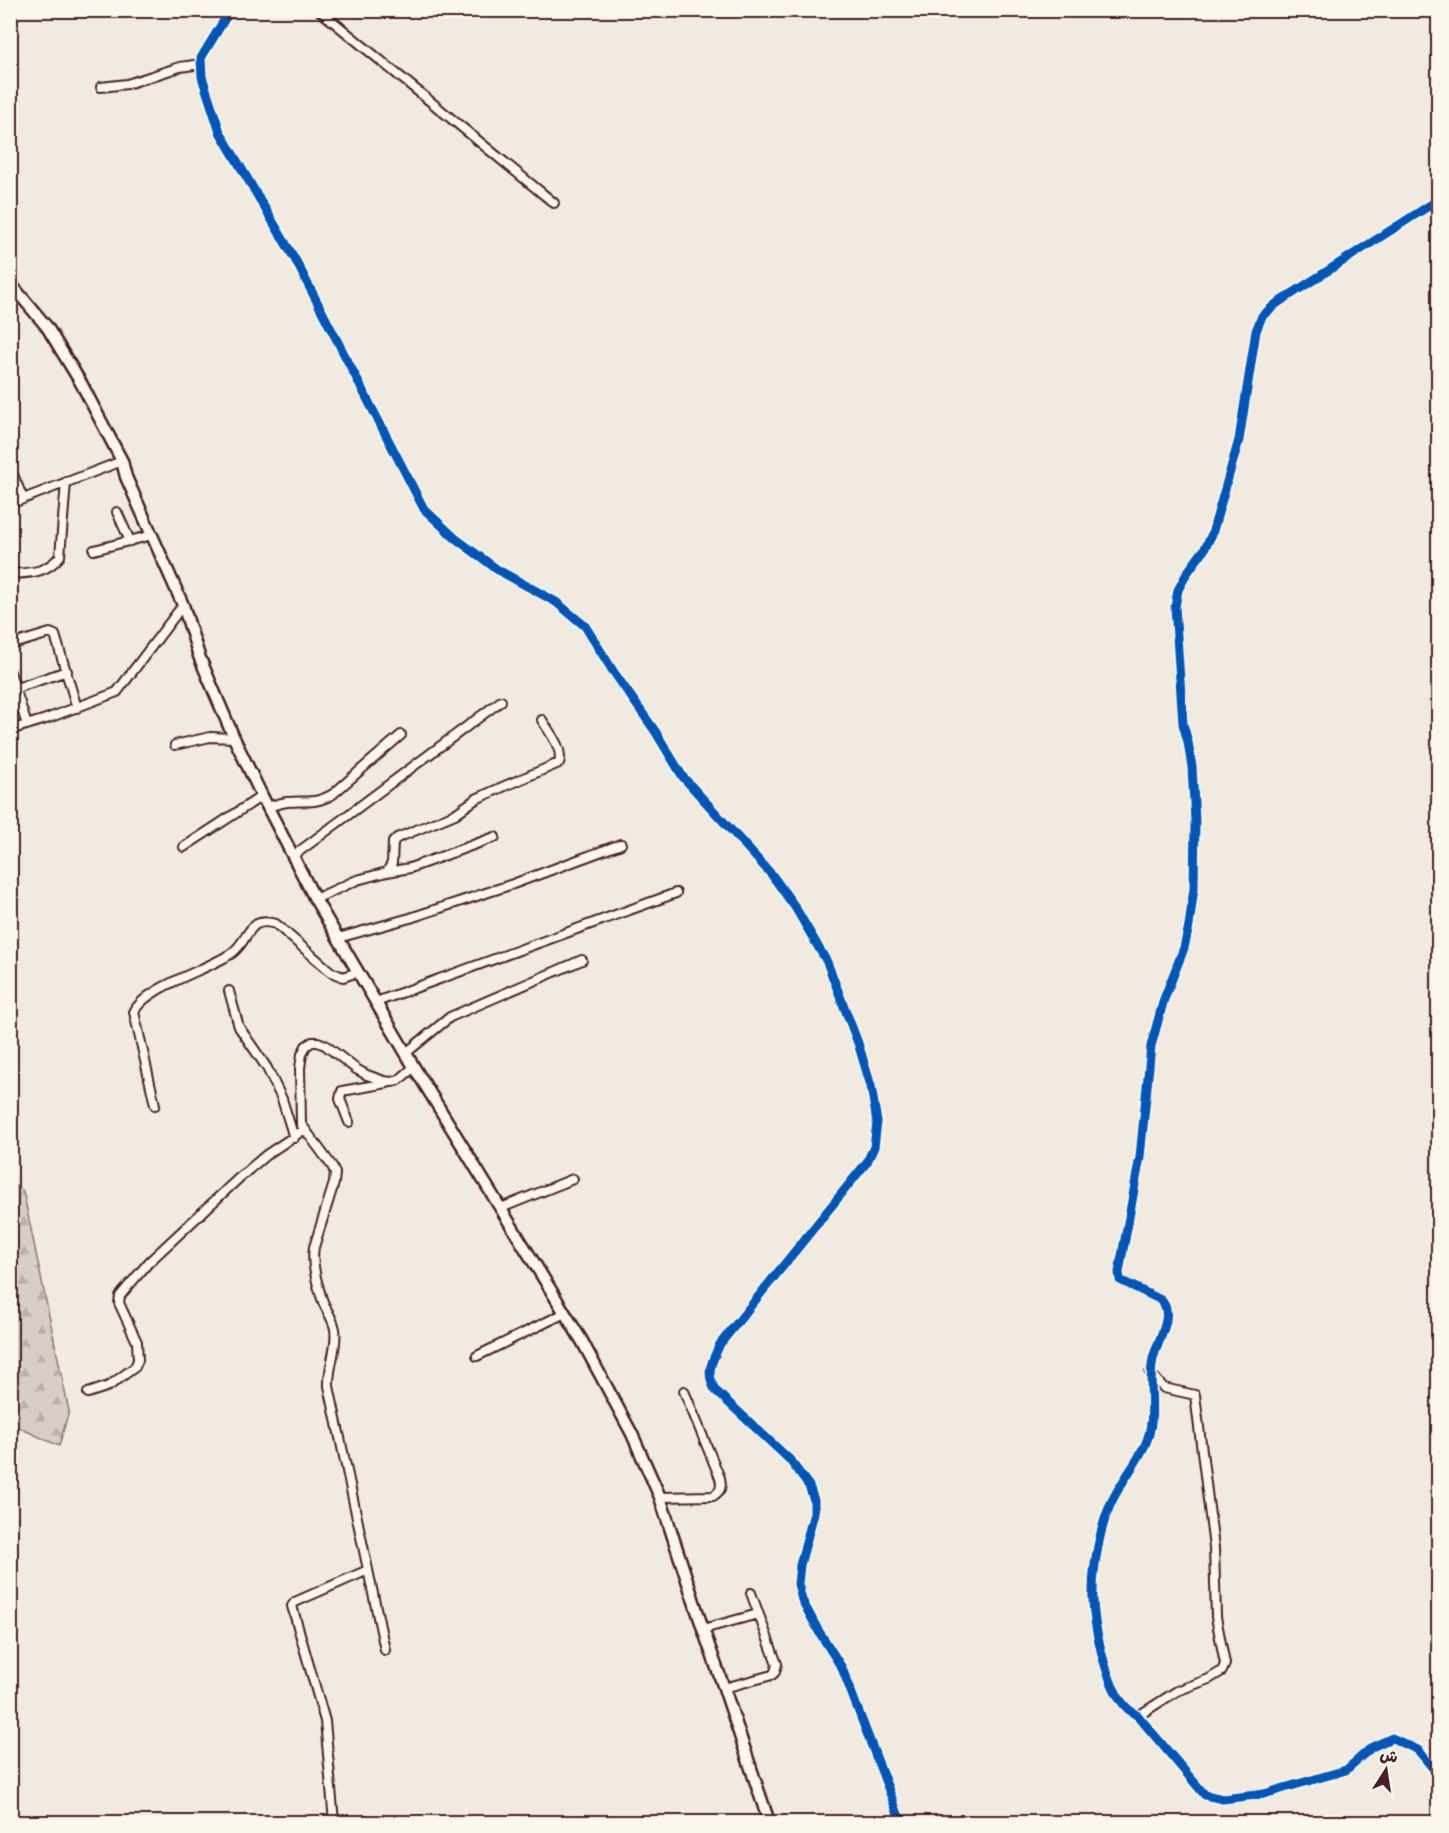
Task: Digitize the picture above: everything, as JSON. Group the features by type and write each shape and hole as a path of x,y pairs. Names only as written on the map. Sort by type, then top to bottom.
{"main road":[{"path":"10,283 15,296 47,327 81,383 122,461 126,477 183,605 199,656 234,738 315,898 414,1067 582,1341 632,1434 660,1497 769,1822"}],"street":[{"path":"238,10 226,17 201,58 202,77 220,132 296,261 424,509 454,538 498,570 556,602 585,626 683,777 772,875 795,907 827,962 858,1043 871,1086 877,1122 874,1147 867,1162 720,1344 709,1368 710,1381 715,1390 789,1459 809,1486 814,1500 814,1513 800,1565 798,1584 802,1600 842,1668 901,1822"},
{"path":"319,10 554,203"},
{"path":"101,87 127,84 180,67 201,64"},
{"path":"1438,200 1276,304 1262,316 1252,349 1239,440 1212,534 1178,590 1174,607 1175,627 1183,724 1192,767 1195,821 1194,888 1184,948 1164,999 1151,1046 1140,1157 1119,1272 1119,1280 1161,1300 1166,1305 1167,1313 1164,1331 1154,1351 1150,1373 1152,1424 1145,1444 1111,1502 1105,1519 1096,1563 1093,1593 1095,1623 1102,1655 1114,1688 1126,1707 1138,1716 1205,1795 1223,1799 1264,1794 1346,1770 1372,1747 1392,1738 1418,1750 1438,1774"},
{"path":"10,504 122,461"},
{"path":"10,467 23,499"},
{"path":"10,574 34,573 54,564 60,556 66,482"},
{"path":"117,512 130,541"},
{"path":"94,550 152,535"},
{"path":"10,730 78,708 117,692 183,605"},
{"path":"10,645 50,633 55,635 78,708"},
{"path":"13,689 67,671"},
{"path":"10,672 13,689 27,725"},
{"path":"293,856 501,701"},
{"path":"387,872 392,863 393,842 397,837 455,814 476,799 560,763 559,750 542,720"},
{"path":"268,807 283,802 322,800 333,794 401,735"},
{"path":"175,745 210,736 234,738"},
{"path":"184,847 262,796"},
{"path":"315,898 357,880 410,868 495,837"},
{"path":"338,938 410,918 513,884 621,844"},
{"path":"376,1002 676,893"},
{"path":"155,1106 134,1012 137,1006 159,991 232,953 257,922 268,921 276,924 331,972 343,978 358,972"},
{"path":"406,1053 450,1017 582,960"},
{"path":"229,991 239,1027 267,1068 282,1099 294,1138"},
{"path":"385,1650 329,1386 336,1330 322,1300 312,1257 332,1192 335,1173 322,1150 301,1124 302,1054 306,1046 312,1042 318,1042 367,1076 392,1082"},
{"path":"349,1122 340,1099 342,1091 399,1080 414,1067"},
{"path":"88,1393 109,1386 135,1367 138,1360 137,1342 119,1303 124,1290 148,1262 239,1178 266,1155 304,1129"},
{"path":"501,1208 573,1179"},
{"path":"477,1356 565,1313"},
{"path":"1138,1716 1177,1691 1222,1671 1225,1664 1216,1617 1214,1548 1195,1395 1164,1388 1150,1373"},
{"path":"660,1497 713,1496 722,1486 684,1391"},
{"path":"334,1822 325,1721 292,1606 295,1602 368,1570"},
{"path":"724,1688 772,1675 775,1672 777,1664 751,1593"},
{"path":"703,1629 758,1614"}],"green space":[{"path":"10,1182 23,1191 69,1411 59,1446 11,1424"}],"cycle path":[{"path":"238,10 226,17 201,58 202,77 220,132 296,261 424,509 455,538 498,570 556,602 585,626 683,777 772,875 795,907 827,962 858,1043 871,1086 877,1122 874,1147 867,1162 720,1344 712,1361 710,1377 715,1390 789,1459 809,1486 814,1500 814,1513 800,1565 798,1584 802,1600 842,1668 901,1822"},
{"path":"1438,200 1276,304 1262,316 1256,331 1239,440 1212,534 1178,590 1175,607 1183,724 1192,767 1195,821 1194,888 1184,948 1164,999 1151,1046 1140,1157 1119,1272 1120,1280 1161,1300 1165,1306 1166,1321 1151,1370 1152,1413 1149,1435 1107,1513 1098,1547 1093,1592 1095,1620 1102,1653 1119,1698 1138,1716 1205,1795 1223,1799 1264,1794 1346,1770 1372,1747 1392,1738 1418,1750 1438,1774"}]}
